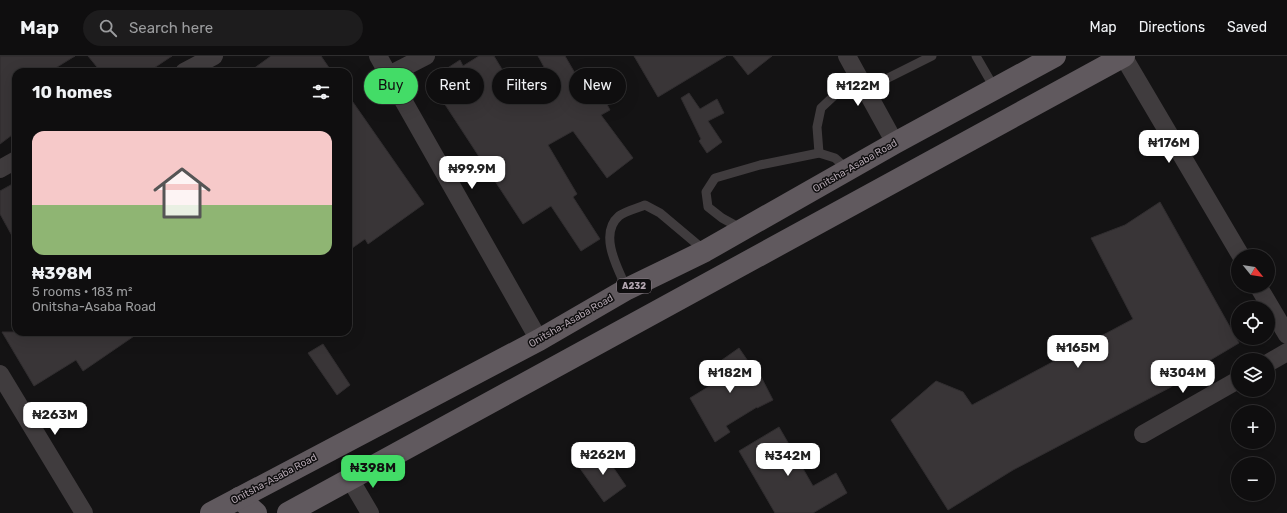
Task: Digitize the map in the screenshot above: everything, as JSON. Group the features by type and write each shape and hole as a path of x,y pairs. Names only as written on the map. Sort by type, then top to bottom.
{"highway":[{"name":"Onitsha-Asaba Road","path":"211,513 538,340 627,289 705,251 895,143 1055,56"},
{"path":"288,513 1124,56"},
{"path":"239,498 256,513"}],"street":[{"path":"192,68 214,56"},
{"path":"378,56 385,68"},
{"path":"401,68 426,56"},
{"path":"847,56 895,143"},
{"path":"1124,56 1237,249"},
{"path":"406,104 538,340"},
{"path":"0,169 12,162"},
{"path":"1262,293 1287,335"},
{"path":"1275,359 1287,352"},
{"path":"0,374 84,513"},
{"path":"1143,434 1231,384"},
{"path":"350,479 370,513"}],"lane":[{"path":"819,153 817,128 821,108 837,93 866,89 932,56"},
{"path":"976,56 995,89"},
{"path":"743,230 722,218 708,207 706,192 715,178 760,165 819,153 835,158 848,170"},
{"path":"627,289 610,251 610,230 619,216 645,205 660,213 705,251"}],"building":[{"path":"0,56 75,56 56,68 12,68 12,135 0,144"},
{"path":"88,56 172,56 154,68 98,68"},
{"path":"271,56 321,56 329,68 254,68"},
{"path":"479,56 494,56 501,68 492,68 492,104 561,104 561,68 545,68 538,56 565,56 572,68 569,68 569,104 607,104 610,110 601,115 633,158 607,178 573,131 548,145 577,194 573,197 600,239 581,251 551,206 523,224 445,104 484,104 484,68 448,68 460,60 463,66"},
{"path":"634,56 726,56 658,97"},
{"path":"733,56 772,56 748,75"},
{"path":"689,93 700,109 717,99 724,113 708,121 722,142 707,153 699,141 701,139 681,98"},
{"path":"352,101 424,204 368,244 365,239 352,248"},
{"path":"12,184 12,236 0,214 0,191"},
{"path":"1160,202 1231,329 1231,345 1236,345 1192,371 1171,387 1013,470 948,510 891,420 936,381 963,392 972,405 1133,319 1091,238 1125,225"},
{"path":"2,332 12,332 12,336 134,336 83,371 76,360 34,386"},
{"path":"323,344 350,385 337,395 308,353"},
{"path":"739,348 752,367 755,365 773,400 757,407 726,426 730,432 715,442 690,398 713,384 705,372"},
{"path":"779,427 813,486 836,473 847,493 813,513 775,513 739,451"},
{"path":"602,451 626,486 604,502 579,467"}]}
